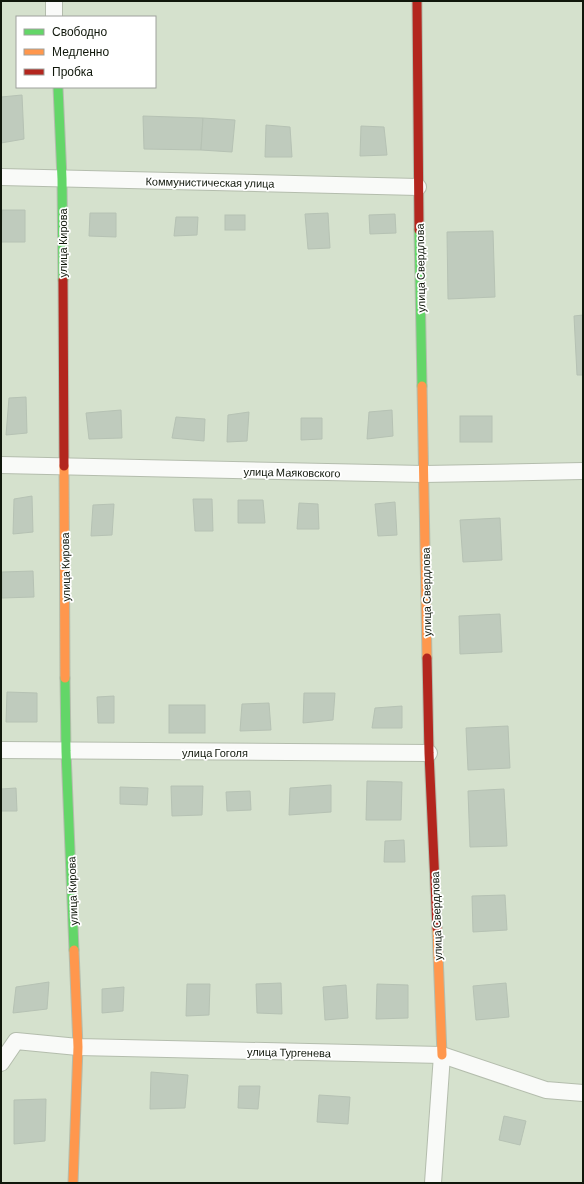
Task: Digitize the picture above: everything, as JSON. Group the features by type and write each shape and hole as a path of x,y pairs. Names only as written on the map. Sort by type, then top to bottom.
{"street":[{"path":"54,1 54,16"},
{"name":"улица Свердлова","path":"418,1 418,187 429,753 442,1055 433,1183"},
{"name":"улица Кирова","path":"58,88 62,178 66,751 78,1047 73,1183"},
{"name":"Коммунистическая улица","path":"1,177 418,187"},
{"name":"улица Маяковского","path":"1,465 424,474 583,471"},
{"name":"улица Гоголя","path":"1,750 429,753"},
{"name":"улица Тургенева","path":"1,1063 9,1040 78,1047 442,1055 546,1090 583,1093"}],"building":[{"path":"22,95 24,139 1,143 1,97"},
{"path":"143,116 203,118 201,150 144,149"},
{"path":"203,118 235,120 232,152 201,150"},
{"path":"266,125 290,127 292,157 265,157"},
{"path":"361,126 384,127 387,155 360,156"},
{"path":"2,210 25,210 25,242 1,242"},
{"path":"90,213 116,213 116,237 89,236"},
{"path":"328,213 330,248 308,249 305,214"},
{"path":"395,214 396,233 370,234 369,215"},
{"path":"225,215 245,215 245,230 225,230"},
{"path":"176,217 198,217 197,235 174,236"},
{"path":"493,231 495,297 448,299 447,232"},
{"path":"583,315 583,375 577,375 574,316"},
{"path":"26,397 27,433 6,435 9,398"},
{"path":"121,410 122,438 89,439 86,413"},
{"path":"392,410 393,436 367,439 369,412"},
{"path":"249,412 247,441 227,442 228,415"},
{"path":"460,416 492,416 492,442 460,442"},
{"path":"176,417 205,419 204,441 172,438"},
{"path":"301,418 322,418 322,439 301,440"},
{"path":"32,496 33,532 13,534 14,499"},
{"path":"193,499 212,499 213,531 195,531"},
{"path":"238,500 263,500 265,523 238,523"},
{"path":"395,502 397,535 378,536 375,504"},
{"path":"299,503 318,504 319,529 297,529"},
{"path":"114,504 112,535 91,536 93,505"},
{"path":"500,518 502,560 463,562 460,520"},
{"path":"33,571 34,597 2,598 2,572"},
{"path":"500,614 502,652 460,654 459,616"},
{"path":"7,692 37,693 37,722 6,722"},
{"path":"304,693 335,693 333,720 303,723"},
{"path":"114,696 114,723 98,723 97,697"},
{"path":"269,703 271,730 240,731 242,704"},
{"path":"169,705 205,705 205,733 169,733"},
{"path":"402,706 402,728 372,728 375,708"},
{"path":"508,726 510,768 468,770 466,728"},
{"path":"367,781 402,782 401,820 366,820"},
{"path":"331,785 331,812 289,815 290,788"},
{"path":"171,786 203,786 202,815 172,816"},
{"path":"120,787 148,788 147,805 120,804"},
{"path":"16,788 17,811 1,811 1,789"},
{"path":"504,789 507,846 470,847 468,791"},
{"path":"250,791 251,810 227,811 226,792"},
{"path":"404,840 405,862 384,862 385,841"},
{"path":"505,895 507,930 473,932 472,896"},
{"path":"49,982 47,1009 13,1013 16,987"},
{"path":"281,983 282,1014 257,1013 256,984"},
{"path":"506,983 509,1017 476,1020 473,986"},
{"path":"187,984 210,984 209,1015 186,1016"},
{"path":"377,984 408,985 408,1018 376,1019"},
{"path":"346,985 348,1018 325,1020 323,987"},
{"path":"124,987 123,1011 102,1013 102,989"},
{"path":"151,1072 188,1075 185,1108 150,1109"},
{"path":"239,1086 260,1086 258,1109 238,1108"},
{"path":"319,1095 350,1097 348,1124 317,1122"},
{"path":"46,1099 45,1141 14,1144 14,1100"},
{"path":"504,1116 526,1121 520,1145 499,1140"}],"traffic: fast":[{"path":"58,88 62,179 63,280"},
{"path":"419,230 422,386"},
{"path":"65,678 66,751 74,950"}],"traffic: slow":[{"path":"422,386 427,658"},
{"path":"64,466 65,678"},
{"path":"437,928 442,1055"},
{"path":"73,1183 78,1047 74,950"}],"traffic: jam":[{"path":"417,1 419,230"},
{"path":"63,280 64,466"},
{"path":"427,658 429,753 437,928"}]}
